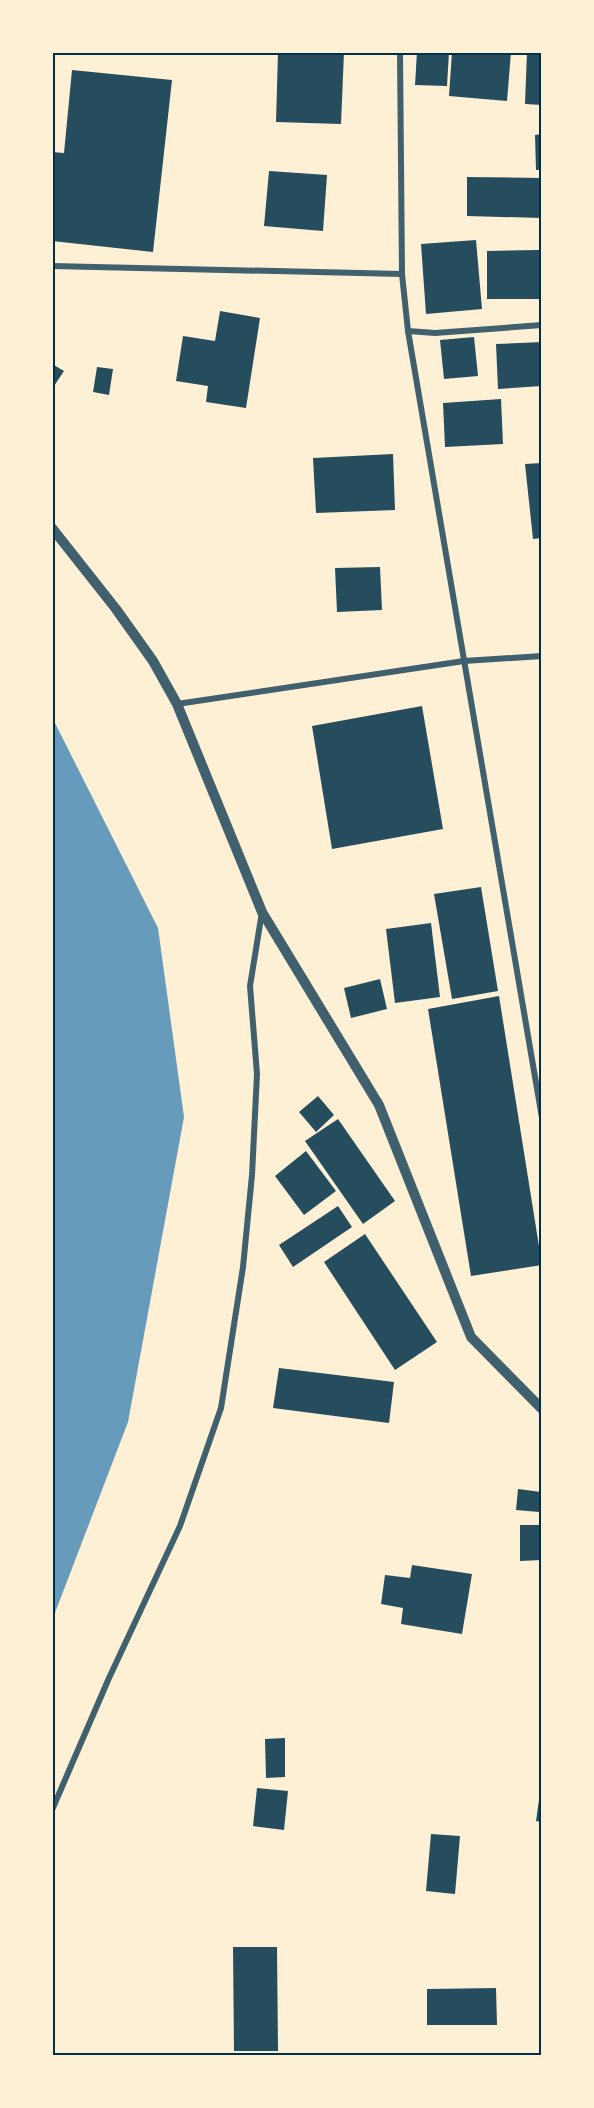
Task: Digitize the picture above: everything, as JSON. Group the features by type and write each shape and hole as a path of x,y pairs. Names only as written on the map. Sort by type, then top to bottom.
{"street":[{"path":"400,52 402,274 408,331 542,1118"},
{"path":"53,268 402,274"},
{"path":"408,331 435,333 542,325"},
{"path":"52,528 117,609 153,661 177,704 262,912 379,1105 471,1336 542,1409"},
{"path":"177,704 464,661 542,656"},
{"path":"52,1810 109,1678 180,1526 221,1408 243,1267 252,1175 257,1074 250,986 262,912"}],"water":[{"path":"53,719 158,928 184,1117 128,1422 53,1618"}],"building":[{"path":"278,52 344,52 341,124 276,122"},
{"path":"417,52 449,52 447,86 415,85"},
{"path":"452,52 511,52 507,101 449,96"},
{"path":"527,52 542,52 542,105 525,104"},
{"path":"72,70 172,80 153,252 52,241 52,152 64,153"},
{"path":"542,134 542,170 536,170 535,135"},
{"path":"269,171 327,175 323,231 264,226"},
{"path":"467,177 542,178 542,218 467,216"},
{"path":"476,240 482,309 426,314 421,244"},
{"path":"539,250 539,299 487,299 487,251"},
{"path":"220,311 260,318 246,408 206,402 208,386 176,381 183,336 215,341"},
{"path":"474,337 478,376 444,379 440,340"},
{"path":"542,342 542,386 498,389 496,344"},
{"path":"52,364 64,371 52,389"},
{"path":"97,367 113,369 109,395 93,392"},
{"path":"501,399 503,444 445,447 443,403"},
{"path":"393,454 395,510 316,513 313,458"},
{"path":"542,463 542,538 533,539 525,464"},
{"path":"380,567 382,610 337,612 335,568"},
{"path":"422,706 443,829 332,849 312,726"},
{"path":"481,887 498,991 452,999 434,894"},
{"path":"431,923 440,997 395,1003 386,929"},
{"path":"380,979 387,1009 351,1018 344,988"},
{"path":"499,996 542,1265 471,1276 428,1009"},
{"path":"318,1096 334,1115 316,1132 299,1112"},
{"path":"338,1119 395,1201 363,1224 305,1141"},
{"path":"306,1151 336,1191 304,1215 275,1176"},
{"path":"338,1206 352,1227 293,1267 279,1245"},
{"path":"365,1234 437,1342 395,1370 324,1262"},
{"path":"279,1368 394,1382 389,1423 273,1408"},
{"path":"518,1489 541,1492 539,1512 516,1510"},
{"path":"520,1525 542,1525 542,1560 520,1561"},
{"path":"412,1565 472,1574 462,1634 401,1624 403,1608 381,1604 385,1575 410,1578"},
{"path":"285,1738 285,1777 266,1778 265,1739"},
{"path":"257,1788 288,1791 284,1830 253,1826"},
{"path":"540,1793 542,1793 542,1822 536,1821"},
{"path":"431,1834 460,1836 455,1894 426,1891"},
{"path":"233,1947 277,1947 278,2051 234,2051"},
{"path":"496,1988 497,2025 427,2025 427,1989"}]}
